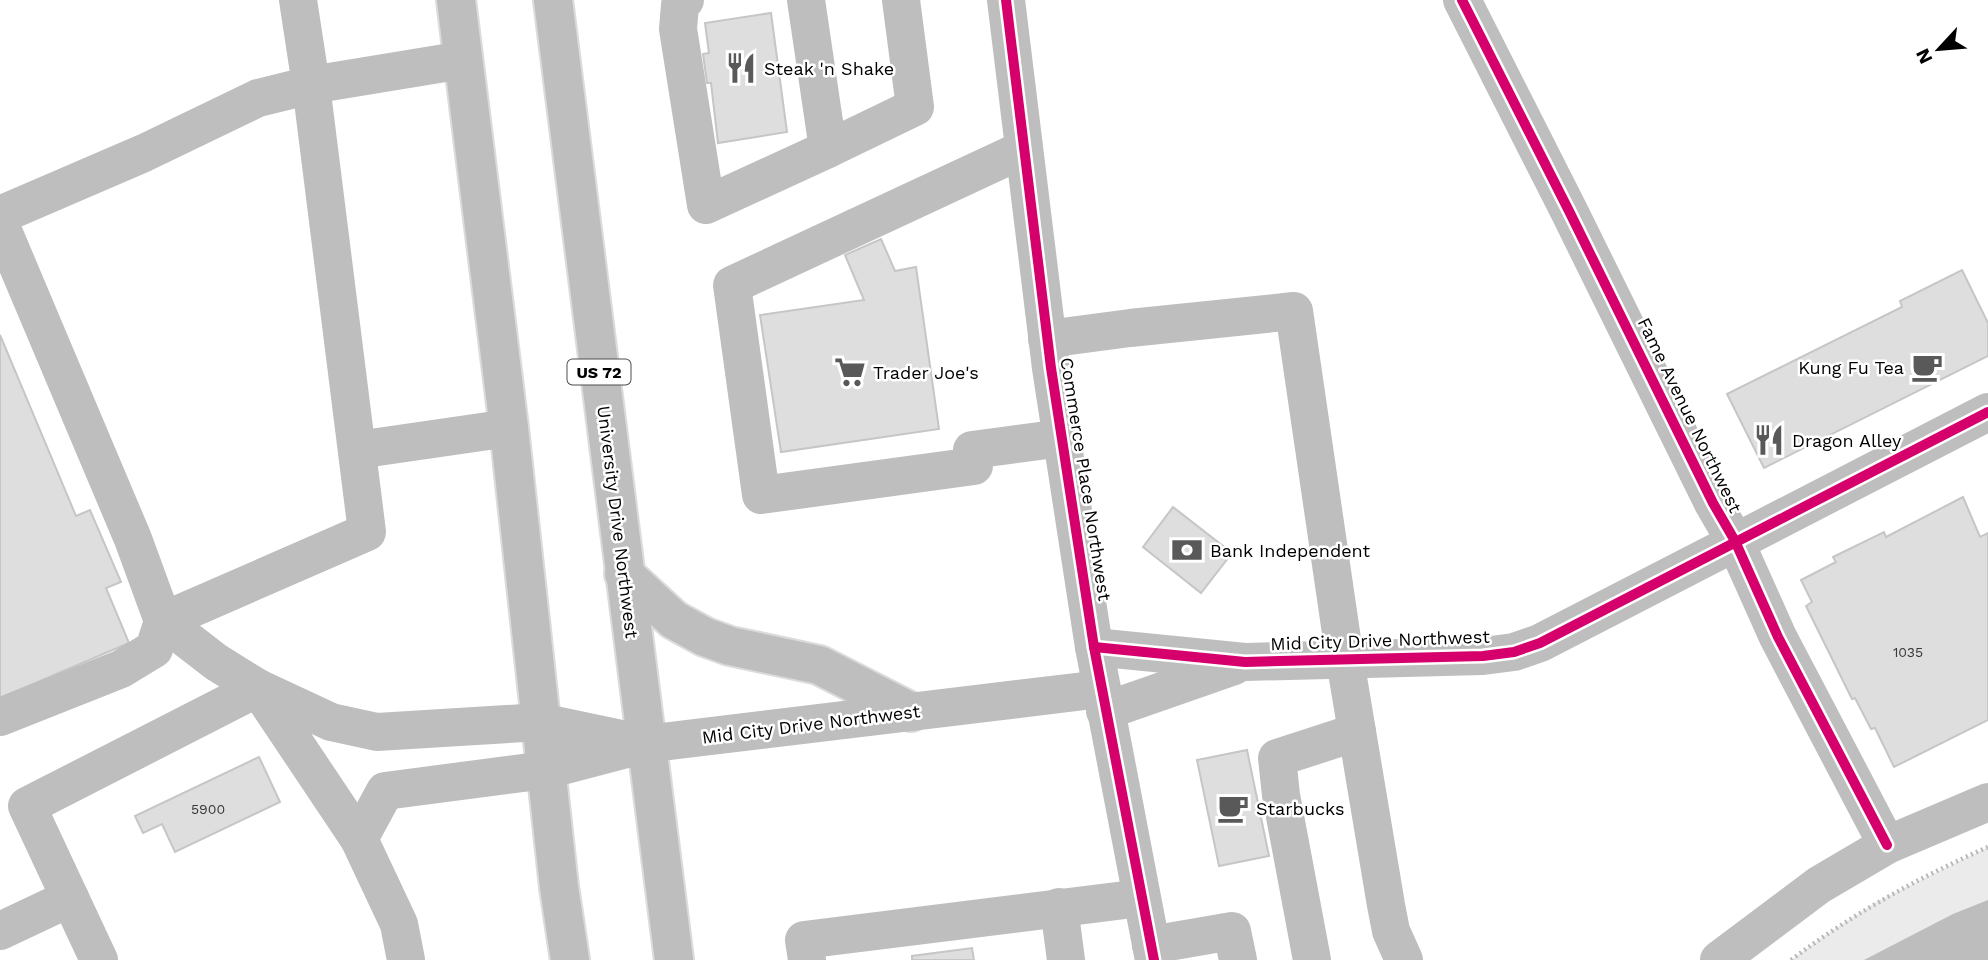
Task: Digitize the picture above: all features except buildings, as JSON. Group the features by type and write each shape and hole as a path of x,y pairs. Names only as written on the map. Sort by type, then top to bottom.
{"main road":[{"path":"0,717 121,669 154,649 163,621 367,532 312,85 298,0"},
{"path":"456,0 509,428 546,770 570,960"},
{"name":"University Drive Northwest","path":"553,0 674,960"},
{"path":"685,0 680,5 678,29 706,205 915,107 901,0"},
{"path":"806,0 828,149"},
{"name":"Commerce Place Northwest","path":"1006,0 1047,339 1094,648 1152,953"},
{"name":"Fame Avenue Northwest","path":"1462,0 1713,503 1735,541 1778,637 1887,845"},
{"path":"0,215 144,153 258,98 312,85 463,60"},
{"path":"1024,149 732,285 761,495 974,466 972,450 1062,438"},
{"path":"0,224 133,539 163,621 216,662 258,688 331,722 377,732 541,722 645,744"},
{"path":"1047,339 1294,311 1357,732 1391,931 1404,960"},
{"name":"Mid City Drive Northwest","path":"1094,648 1245,662 1483,656 1514,652 1540,643 1988,412"},
{"path":"357,450 509,428"},
{"path":"624,574 674,620 705,637 730,646 820,664 911,712"},
{"name":"Mid City Drive Northwest","path":"645,744 911,712 1103,700 1245,662"},
{"path":"258,688 359,838 399,924 406,960"},
{"path":"99,960 27,806 258,688"},
{"path":"322,785 325,762 343,746 377,732"},
{"path":"1312,960 1281,795 1277,758 1357,732"},
{"path":"359,838 385,791 546,770 645,744"},
{"path":"1719,960 1819,885 1887,845 1988,802"},
{"path":"0,931 70,898"},
{"path":"807,960 804,940 1141,898"},
{"path":"1059,907 1066,960"},
{"path":"1152,953 1232,931 1238,960"}],"path":[{"path":"1791,960 1880,900 1939,868 1988,847"}],"shaded area":[{"path":"1988,847 1988,960 1791,960 1880,900"},
{"path":"1988,900 1988,960 1864,960 1953,914"}],"cycle path":[{"path":"1006,0 1051,368 1094,647 1154,960"},
{"path":"1462,0 1713,503 1735,541 1778,637 1887,845"},
{"path":"1094,647 1245,662 1483,656 1514,652 1540,643 1988,412"}],"place":[{"name":"Steak 'n Shake","path":"741,68"},
{"name":"Kung Fu Tea","path":"1927,367"},
{"name":"Trader Joe's","path":"850,372"},
{"name":"Dragon Alley","path":"1769,440"},
{"name":"Bank Independent","path":"1187,550"},
{"name":"Starbucks","path":"1233,808"}]}
